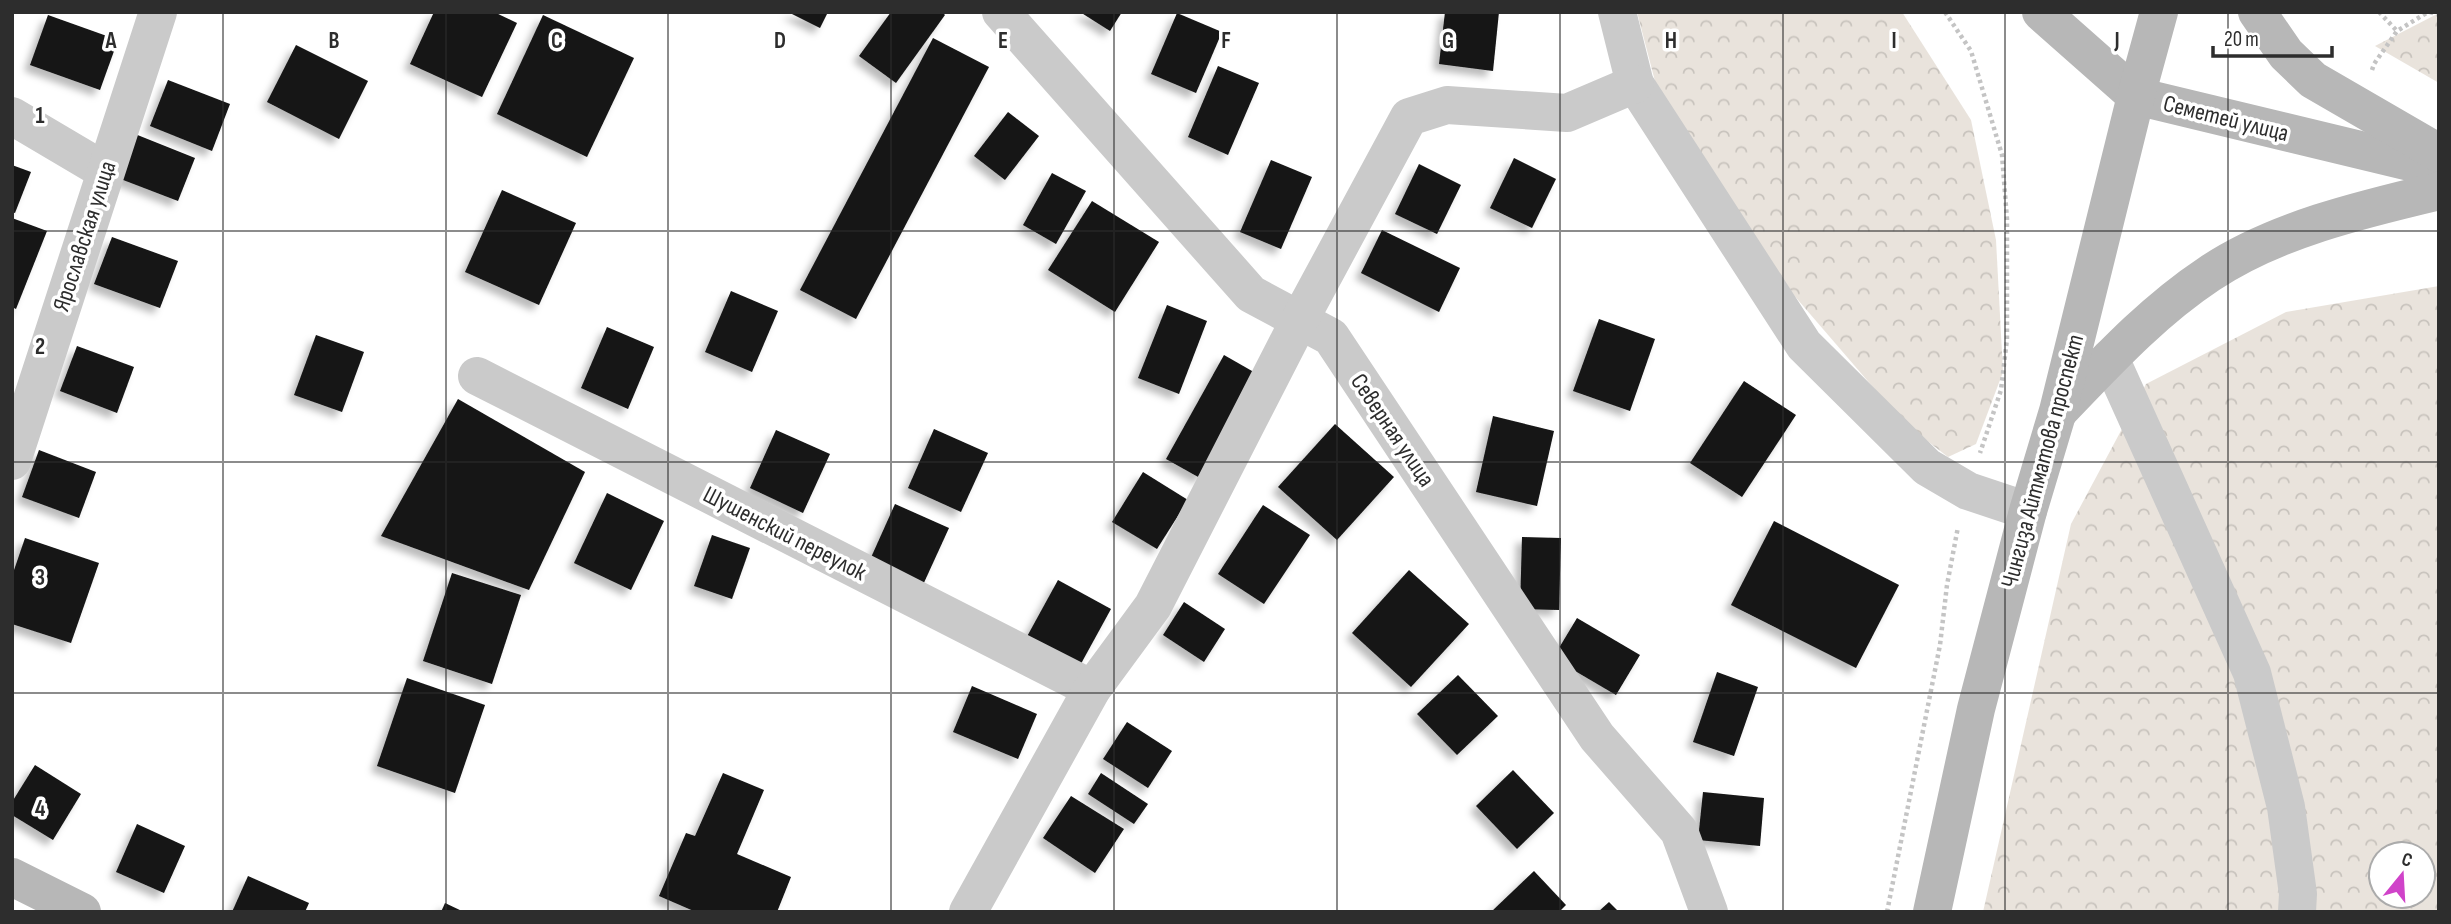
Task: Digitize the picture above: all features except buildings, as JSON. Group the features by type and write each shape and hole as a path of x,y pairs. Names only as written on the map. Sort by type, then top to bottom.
{"main road":[{"name":"Семетей улица","path":"2041,12 2136,96 2439,169"},
{"name":"Чингиза Айтматова проспект","path":"1931,912 1976,709 2028,510 2058,411 2159,12"},
{"path":"2257,12 2286,54 2313,80 2439,153"},
{"path":"2058,411 2174,299 2211,272 2257,248 2307,228 2439,191"},
{"path":"12,877 82,912"}],"street":[{"name":"Ярославская улица","path":"12,461 158,12"},
{"name":"Северная улица","path":"1001,12 1251,294 1331,337 1597,737 1679,831 1709,912"},
{"path":"1617,12 1636,85 1804,345 1927,467 1968,491 2028,510"},
{"path":"968,912 1092,689 1153,606 1300,320 1409,117 1447,105 1567,113 1636,85"},
{"path":"12,116 105,172"},
{"path":"2110,358 2252,673 2286,807 2298,894 2297,912"},
{"name":"Шушенский переулок","path":"477,376 1092,689"}],"path":[{"path":"1945,12 1971,51 1985,96 2002,155 2007,219 2007,339 2003,377 1977,464"},
{"path":"2379,12 2397,31"},
{"path":"2370,76 2374,64 2397,31 2429,12 2439,15"},
{"path":"1886,912 1940,645 1958,526"}],"green space":[{"path":"1637,12 1902,12 1971,120 1996,240 2003,372 1976,444 1948,457 1903,422 1767,264 1656,85"},
{"path":"2439,13 2439,83 2375,46"},
{"path":"2439,286 2439,912 1983,912 2071,524 2146,384 2286,312"}]}
